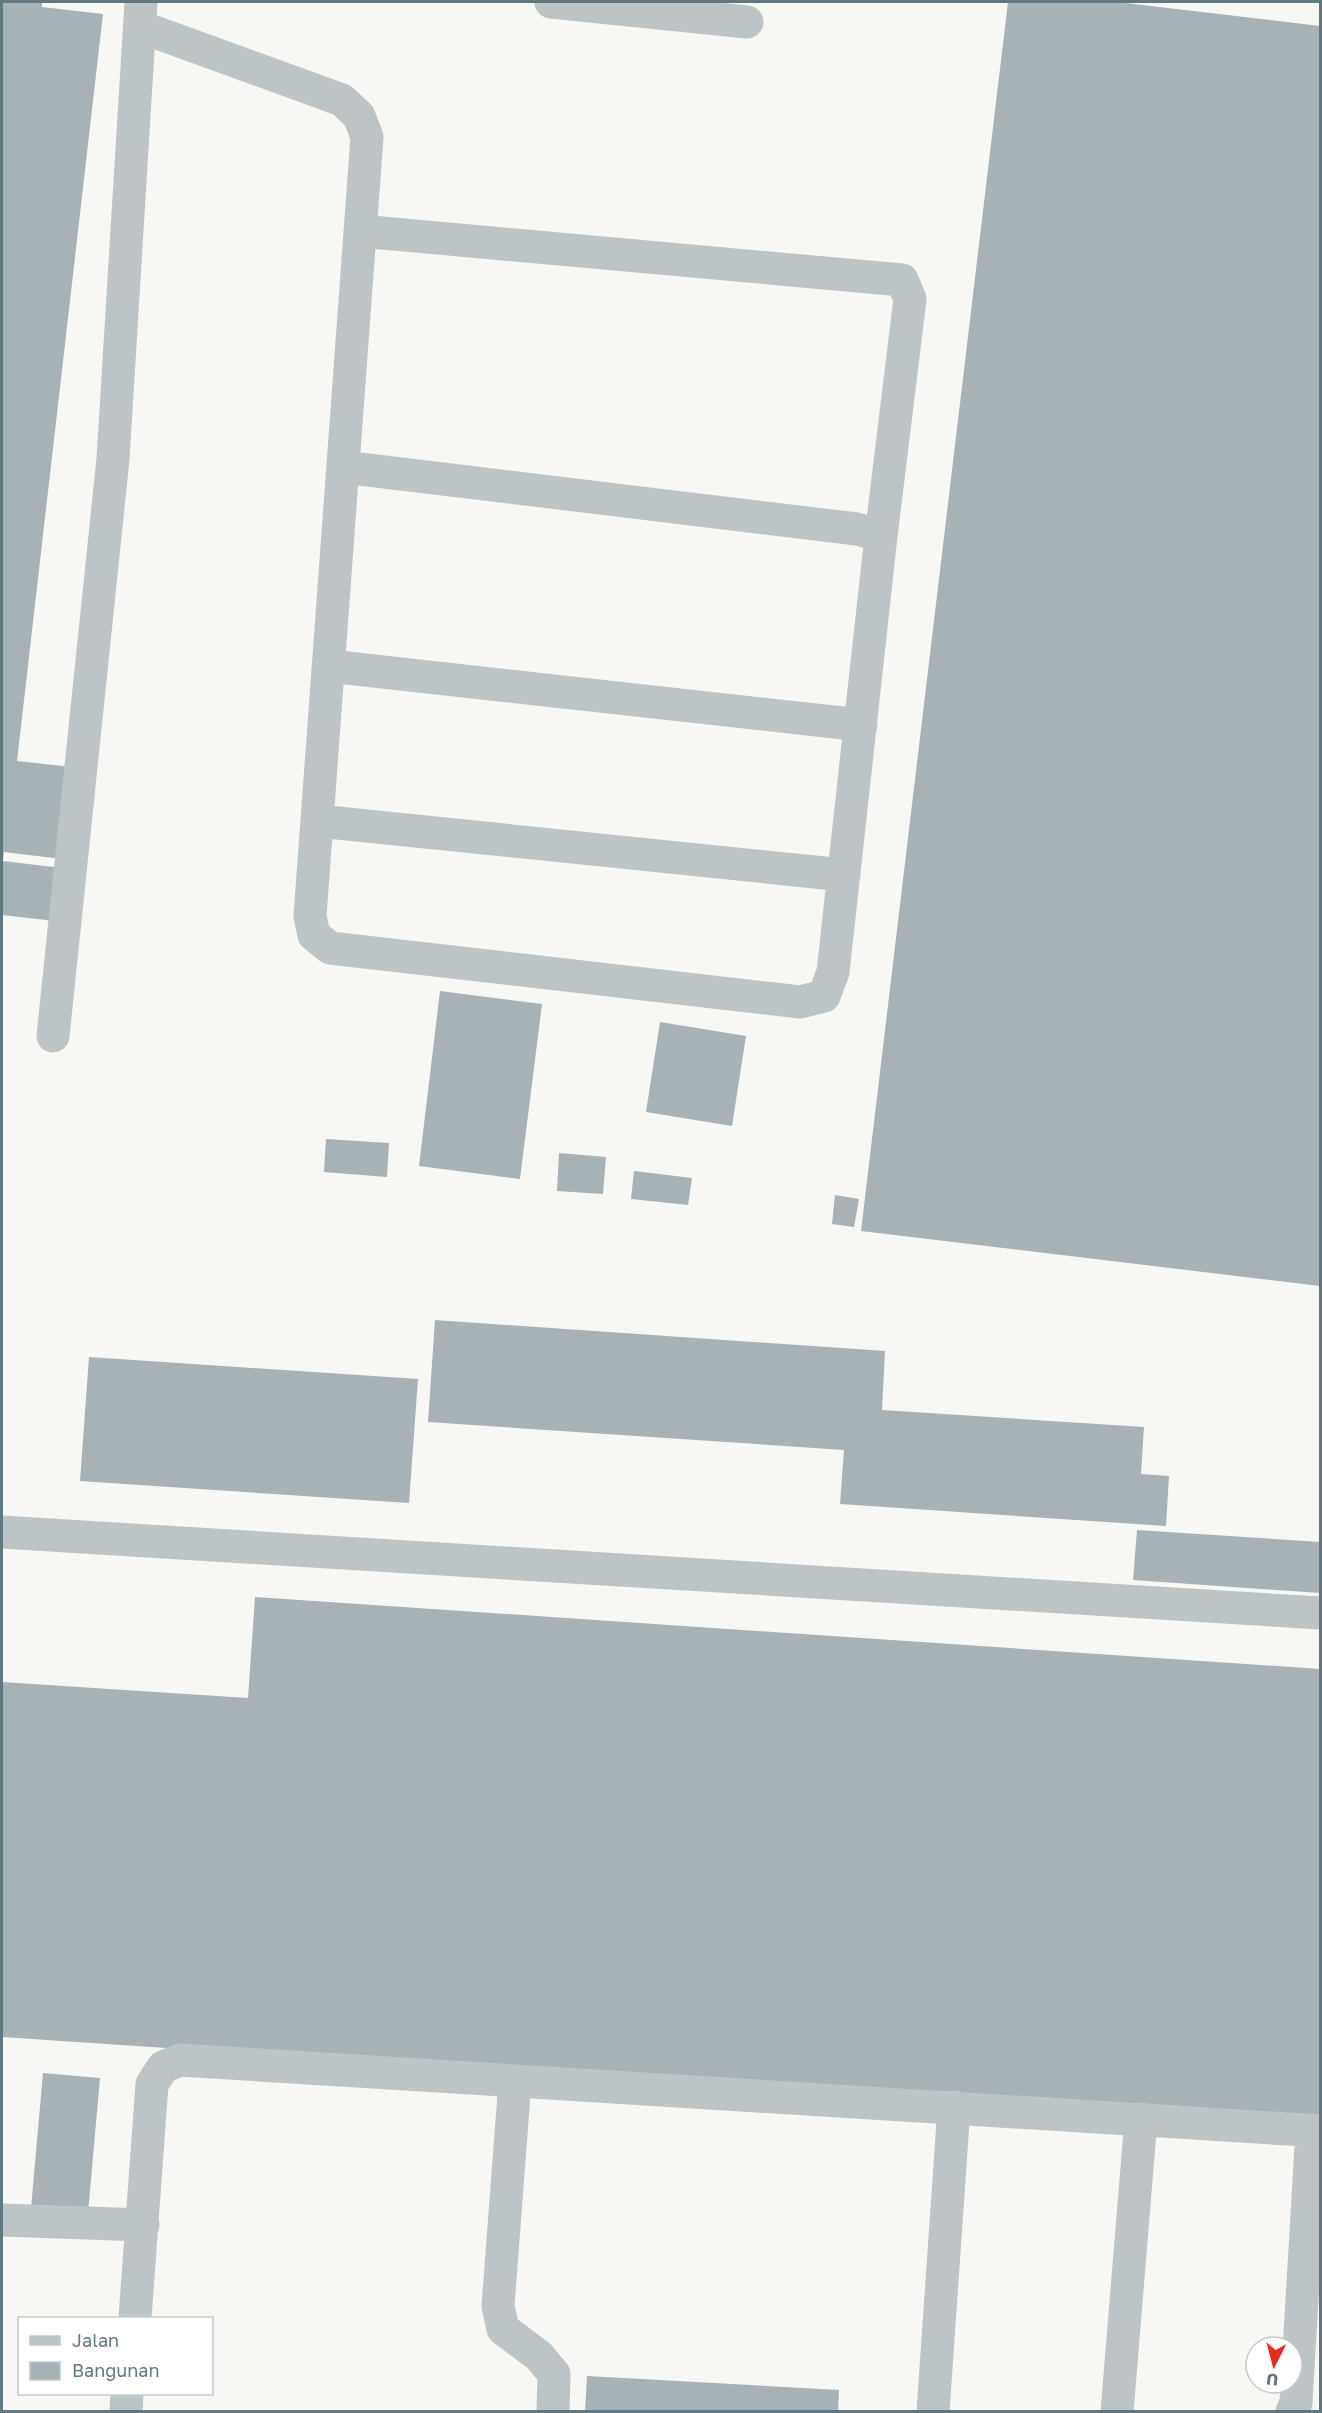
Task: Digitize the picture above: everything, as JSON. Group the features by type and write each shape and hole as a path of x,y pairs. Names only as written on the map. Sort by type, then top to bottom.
{"lane":[{"path":"550,2 747,22"},
{"path":"53,1036 113,459 141,14 342,100 359,116 367,136 360,231 343,467 318,821 310,916 314,935 330,948 800,1002 824,996 833,972 881,536 910,299 902,280 360,231"},
{"path":"343,467 857,529 881,536"},
{"path":"329,666 861,725"},
{"path":"318,821 844,874"},
{"path":"2,1532 1320,1613"},
{"path":"135,2317 152,2084 163,2067 180,2060 1316,2130 1296,2402 1292,2412"},
{"path":"515,2080 498,2306 503,2329 539,2356 554,2374 552,2412"},
{"path":"933,2412 954,2107"},
{"path":"1117,2412 1141,2120"},
{"path":"2,2220 143,2225"},
{"path":"126,2412 128,2395"}],"building":[{"path":"2,2 42,2 42,7 103,14 17,761 72,767 62,859 4,852 3,861 62,868 55,921 2,915"},
{"path":"1008,2 1117,2 1320,26 1320,1286 861,1231"},
{"path":"440,991 542,1004 520,1179 419,1166"},
{"path":"660,1022 746,1036 732,1126 646,1112"},
{"path":"326,1139 389,1143 387,1177 324,1172"},
{"path":"559,1153 606,1157 603,1194 557,1191"},
{"path":"634,1171 692,1178 688,1205 631,1199"},
{"path":"835,1195 859,1199 854,1227 832,1224"},
{"path":"435,1320 885,1351 882,1410 1144,1427 1141,1474 1169,1476 1166,1526 840,1504 844,1450 428,1422"},
{"path":"89,1357 418,1379 409,1503 80,1481"},
{"path":"1137,1530 1320,1542 1320,1593 1133,1580"},
{"path":"255,1597 1320,1669 1320,2125 2,2037 2,1682 248,1698"},
{"path":"43,2073 100,2078 88,2213 31,2208"},
{"path":"587,2376 839,2390 838,2412 585,2412"}]}
